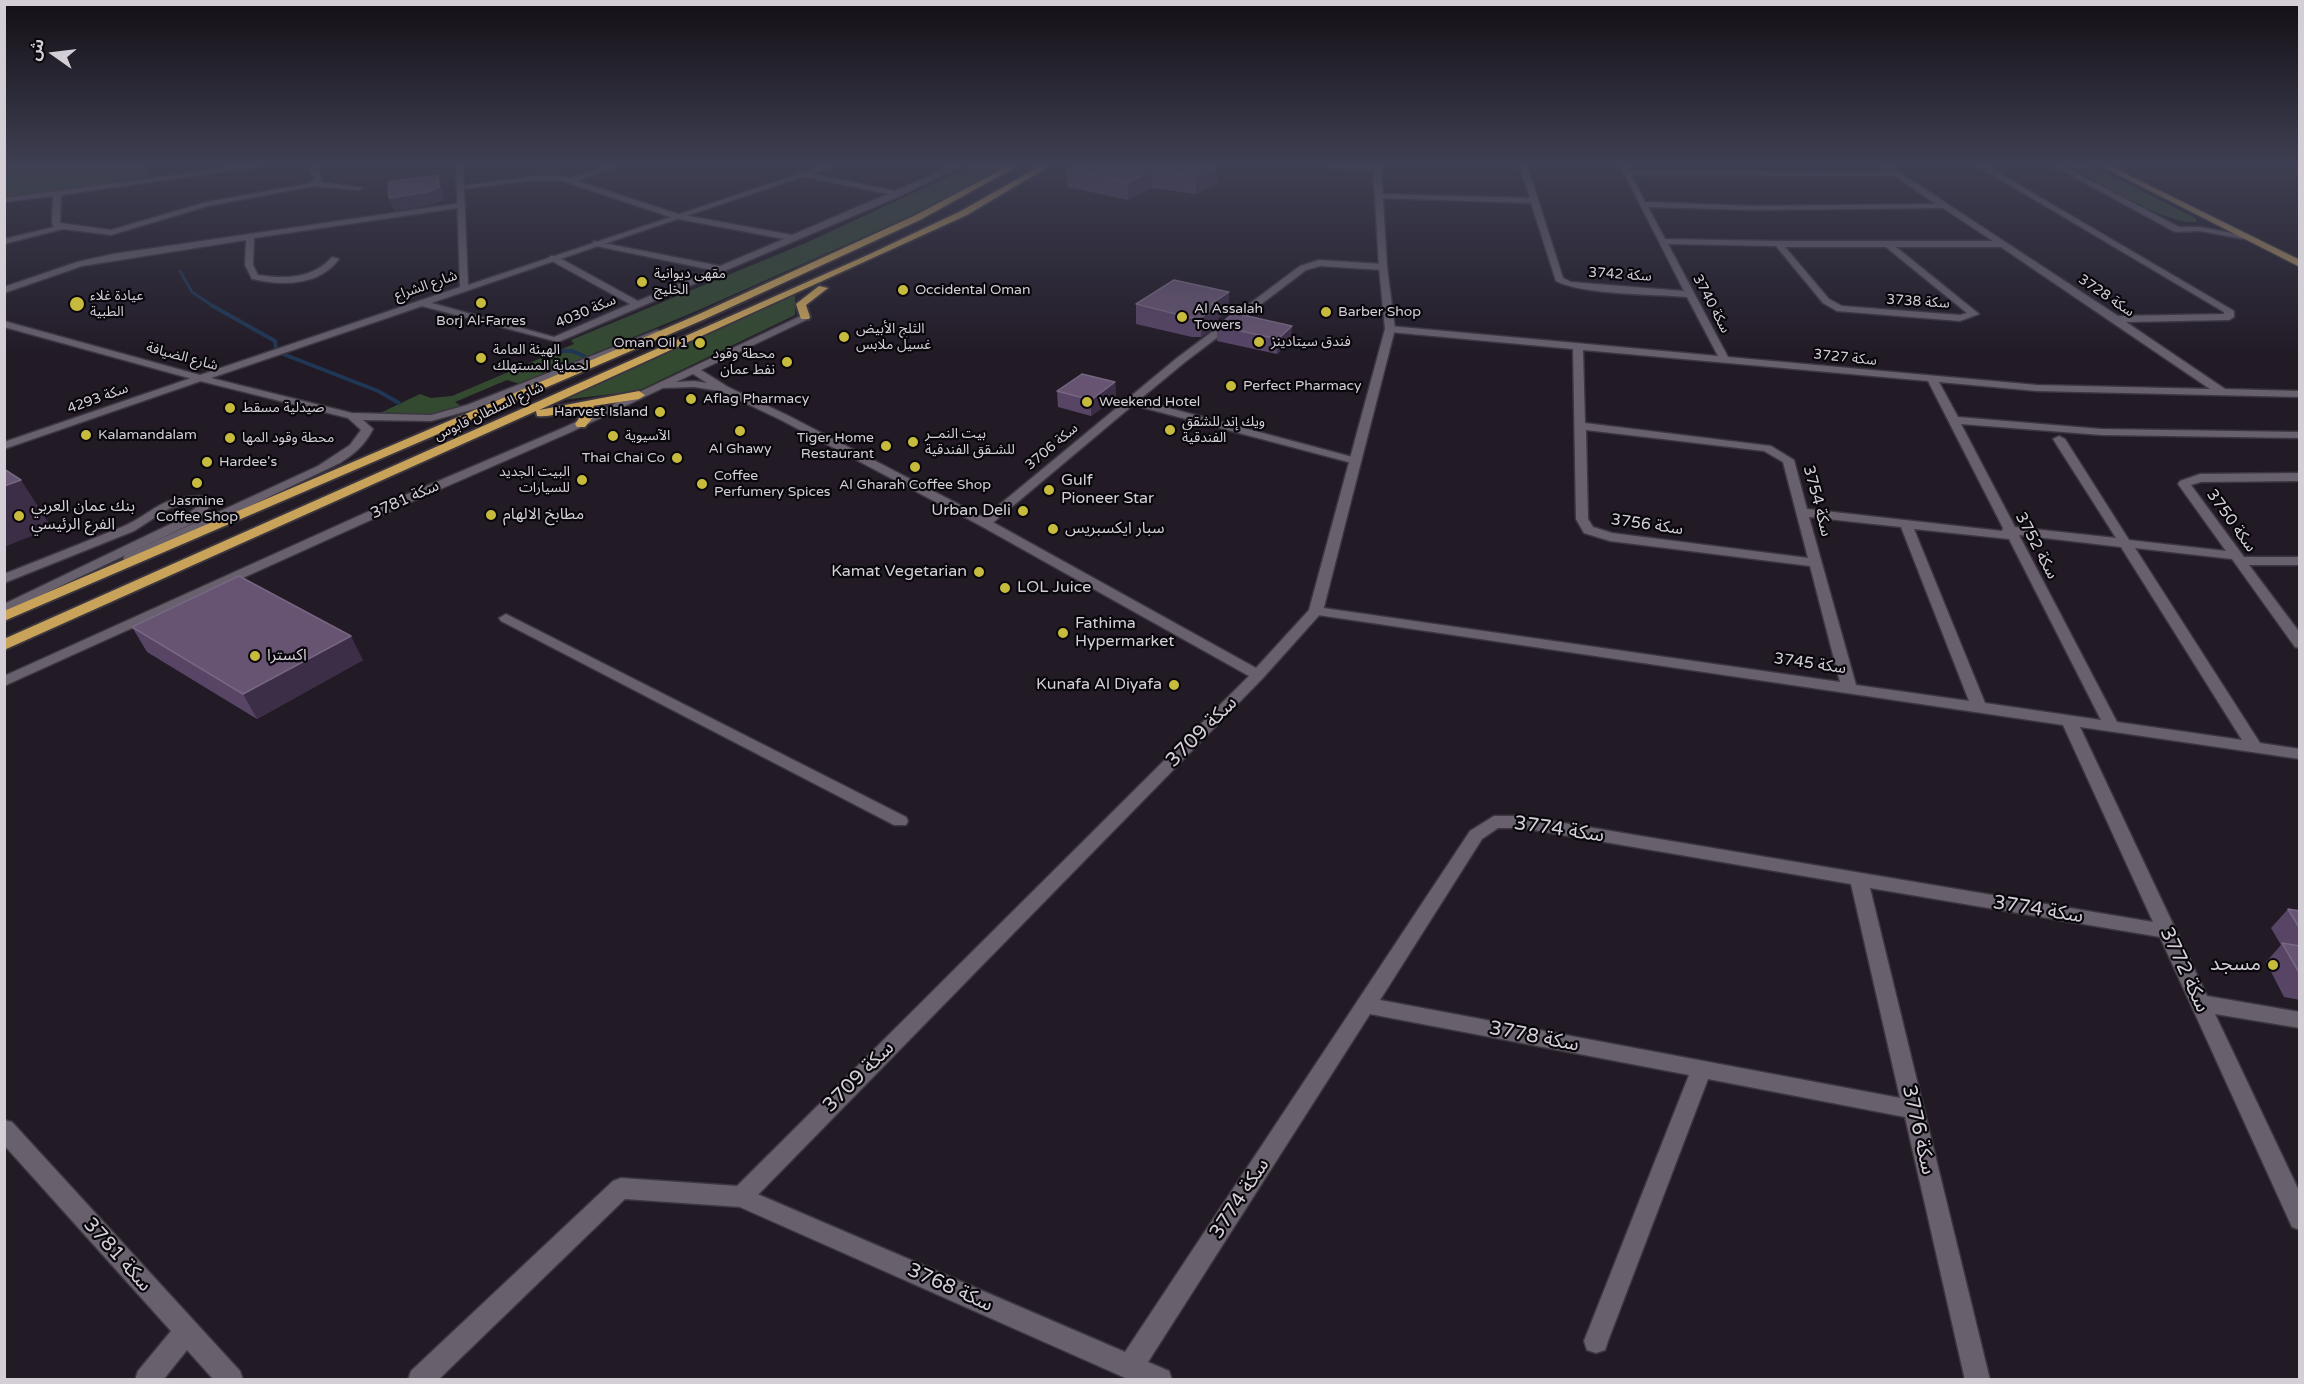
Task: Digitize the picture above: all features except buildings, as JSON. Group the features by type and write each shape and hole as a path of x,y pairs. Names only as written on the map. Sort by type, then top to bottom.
{"highway":[{"name":"شارع السلطان قابوس","path":"4,617 701,317 892,230"},
{"name":"شارع السلطان قابوس","path":"4,645 370,483 928,230"},
{"path":"805,317 801,304 806,298 933,230"},
{"path":"370,483 538,414 639,395"},
{"path":"571,406 590,409 589,415 580,424"}],"main road":[{"path":"2230,230 2300,264"},
{"path":"2251,230 2300,254"}],"street":[{"path":"4,242 52,230"},
{"path":"83,230 111,233 122,230"},
{"path":"4,291 94,261 299,230"},
{"path":"462,230 464,288"},
{"name":"شارع الشراع","path":"200,378 636,230"},
{"path":"749,230 794,238"},
{"name":"سكة 4030","path":"421,303 555,340 814,230"},
{"name":"سكة 3709","path":"741,1197 1258,675 1316,611 1390,329 1381,230"},
{"name":"سكة 3742","path":"1543,230 1559,279 1569,284 1690,294"},
{"name":"سكة 3740","path":"1656,230 1725,360"},
{"name":"سكة 3728","path":"1981,230 2222,392"},
{"path":"2091,230 2229,310 2229,317 2116,319"},
{"path":"2204,230 2243,236"},
{"path":"250,237 249,265 255,277 287,280 311,275 329,268 335,259"},
{"path":"1662,241 1778,244 2003,244"},
{"path":"597,243 722,268"},
{"name":"سكة 3738","path":"1778,244 1826,301 1840,309 1960,318 1974,314 1888,244"},
{"path":"553,258 638,305"},
{"name":"سكة 3706","path":"985,524 1131,401 1303,268 1318,263 1383,267"},
{"name":"شارع الضيافة","path":"4,324 200,378 352,416 401,419 431,418 471,407 607,351 701,317"},
{"name":"سكة 3781","path":"4,682 400,502 580,424 805,317"},
{"name":"سكة 3727","path":"1390,329 1933,380 2061,389 2300,394"},
{"name":"سكة 3756","path":"1578,345 1582,519 1588,530 1610,537 1816,563"},
{"path":"694,369 724,389 785,418 985,524 1258,675"},
{"name":"سكة 4293","path":"4,446 200,378"},
{"name":"سكة 3752","path":"1933,380 2112,727"},
{"path":"659,387 694,384 724,389"},
{"path":"1131,401 1356,461"},
{"path":"26,608 322,468 349,452 363,440 367,429 352,416"},
{"path":"1953,420 2101,432 2300,435"},
{"name":"سكة 3754","path":"1579,426 1767,448 1788,460 1849,688"},
{"path":"2059,439 2254,748"},
{"name":"سكة 3750","path":"2297,638 2184,484 2200,478 2300,477"},
{"path":"4,579 130,528 164,506 178,501 199,500 204,505 201,511 187,521 4,609"},
{"path":"1802,512 1906,524 2125,543 2238,559 2300,561"},
{"path":"1906,524 1979,707"},
{"name":"سكة 3745","path":"1316,611 2300,754"},
{"path":"506,618 900,822"},
{"name":"سكة 3772","path":"2069,720 2300,1219"},
{"name":"سكة 3774","path":"1130,1366 1476,835 1494,822 1522,822 2165,931"},
{"name":"سكة 3776","path":"1859,879 1978,1380"},
{"path":"2199,1003 2300,1020"},
{"name":"سكة 3778","path":"1366,1005 1912,1109"},
{"path":"1596,1341 1702,1069"},
{"name":"سكة 3781","path":"4,1129 231,1380"},
{"path":"420,1380 621,1188 741,1197"},
{"name":"سكة 3768","path":"741,1197 1160,1380"},
{"path":"147,1380 186,1332"}],"green space":[{"path":"835,230 880,230 694,312 520,384 507,380 455,402 462,407 431,416 376,415 420,394 431,398 452,396 574,344 571,340"},
{"path":"795,295 795,315 638,391 562,400"}],"waterway":[{"path":"180,271 192,292 213,306"},
{"path":"211,305 275,341 276,350"},
{"path":"561,351 572,351 584,356"},
{"path":"283,354 378,391 399,403"}],"place":[{"name":"مقهى ديوانية الخليج","path":"642,282"},
{"name":"Occidental Oman","path":"903,290"},
{"name":"Borj Al-Farres","path":"481,303"},
{"name":"عيادة غلاء الطبية","path":"77,304"},
{"name":"Barber Shop","path":"1326,312"},
{"name":"Al Assalah Towers","path":"1182,317"},
{"name":"الثلج الأبيض غسيل ملابس","path":"844,337"},
{"name":"فندق سيتادينز","path":"1259,342"},
{"name":"Oman Oil 1","path":"700,343"},
{"name":"الهيئة العامة لحماية المستهلك","path":"481,358"},
{"name":"محطة وقود نفط عمان","path":"787,362"},
{"name":"Perfect Pharmacy","path":"1231,386"},
{"name":"Aflag Pharmacy","path":"691,399"},
{"name":"Weekend Hotel","path":"1087,402"},
{"name":"صيدلية مسقط","path":"230,408"},
{"name":"Harvest Island","path":"660,412"},
{"name":"ويك إند للشقق الفندقية","path":"1170,430"},
{"name":"Al Ghawy","path":"740,431"},
{"name":"Kalamandalam","path":"86,435"},
{"name":"الآسيوية","path":"613,436"},
{"name":"محطة وقود المها","path":"230,438"},
{"name":"بيت النمــر للشـقق الفندقية","path":"913,442"},
{"name":"Tiger Home Restaurant","path":"886,446"},
{"name":"Thai Chai Co","path":"677,458"},
{"name":"Hardee's","path":"207,462"},
{"name":"Al Gharah Coffee Shop","path":"915,467"},
{"name":"البيت الجديد للسيارات","path":"582,480"},
{"name":"Jasmine Coffee Shop","path":"197,483"},
{"name":"Coffee Perfumery Spices","path":"702,484"},
{"name":"Gulf Pioneer Star","path":"1049,490"},
{"name":"Urban Deli","path":"1023,511"},
{"name":"مطابخ الالهام","path":"491,515"},
{"name":"بنك عمان العربي الفرع الرئيسي","path":"19,516"},
{"name":"سبار ايكسبريس","path":"1053,529"},
{"name":"Kamat Vegetarian","path":"979,572"},
{"name":"LOL Juice","path":"1005,588"},
{"name":"Fathima Hypermarket","path":"1063,633"},
{"name":"اكسترا","path":"255,656"},
{"name":"Kunafa Al Diyafa","path":"1174,685"},
{"name":"مسجد","path":"2273,965"}]}
